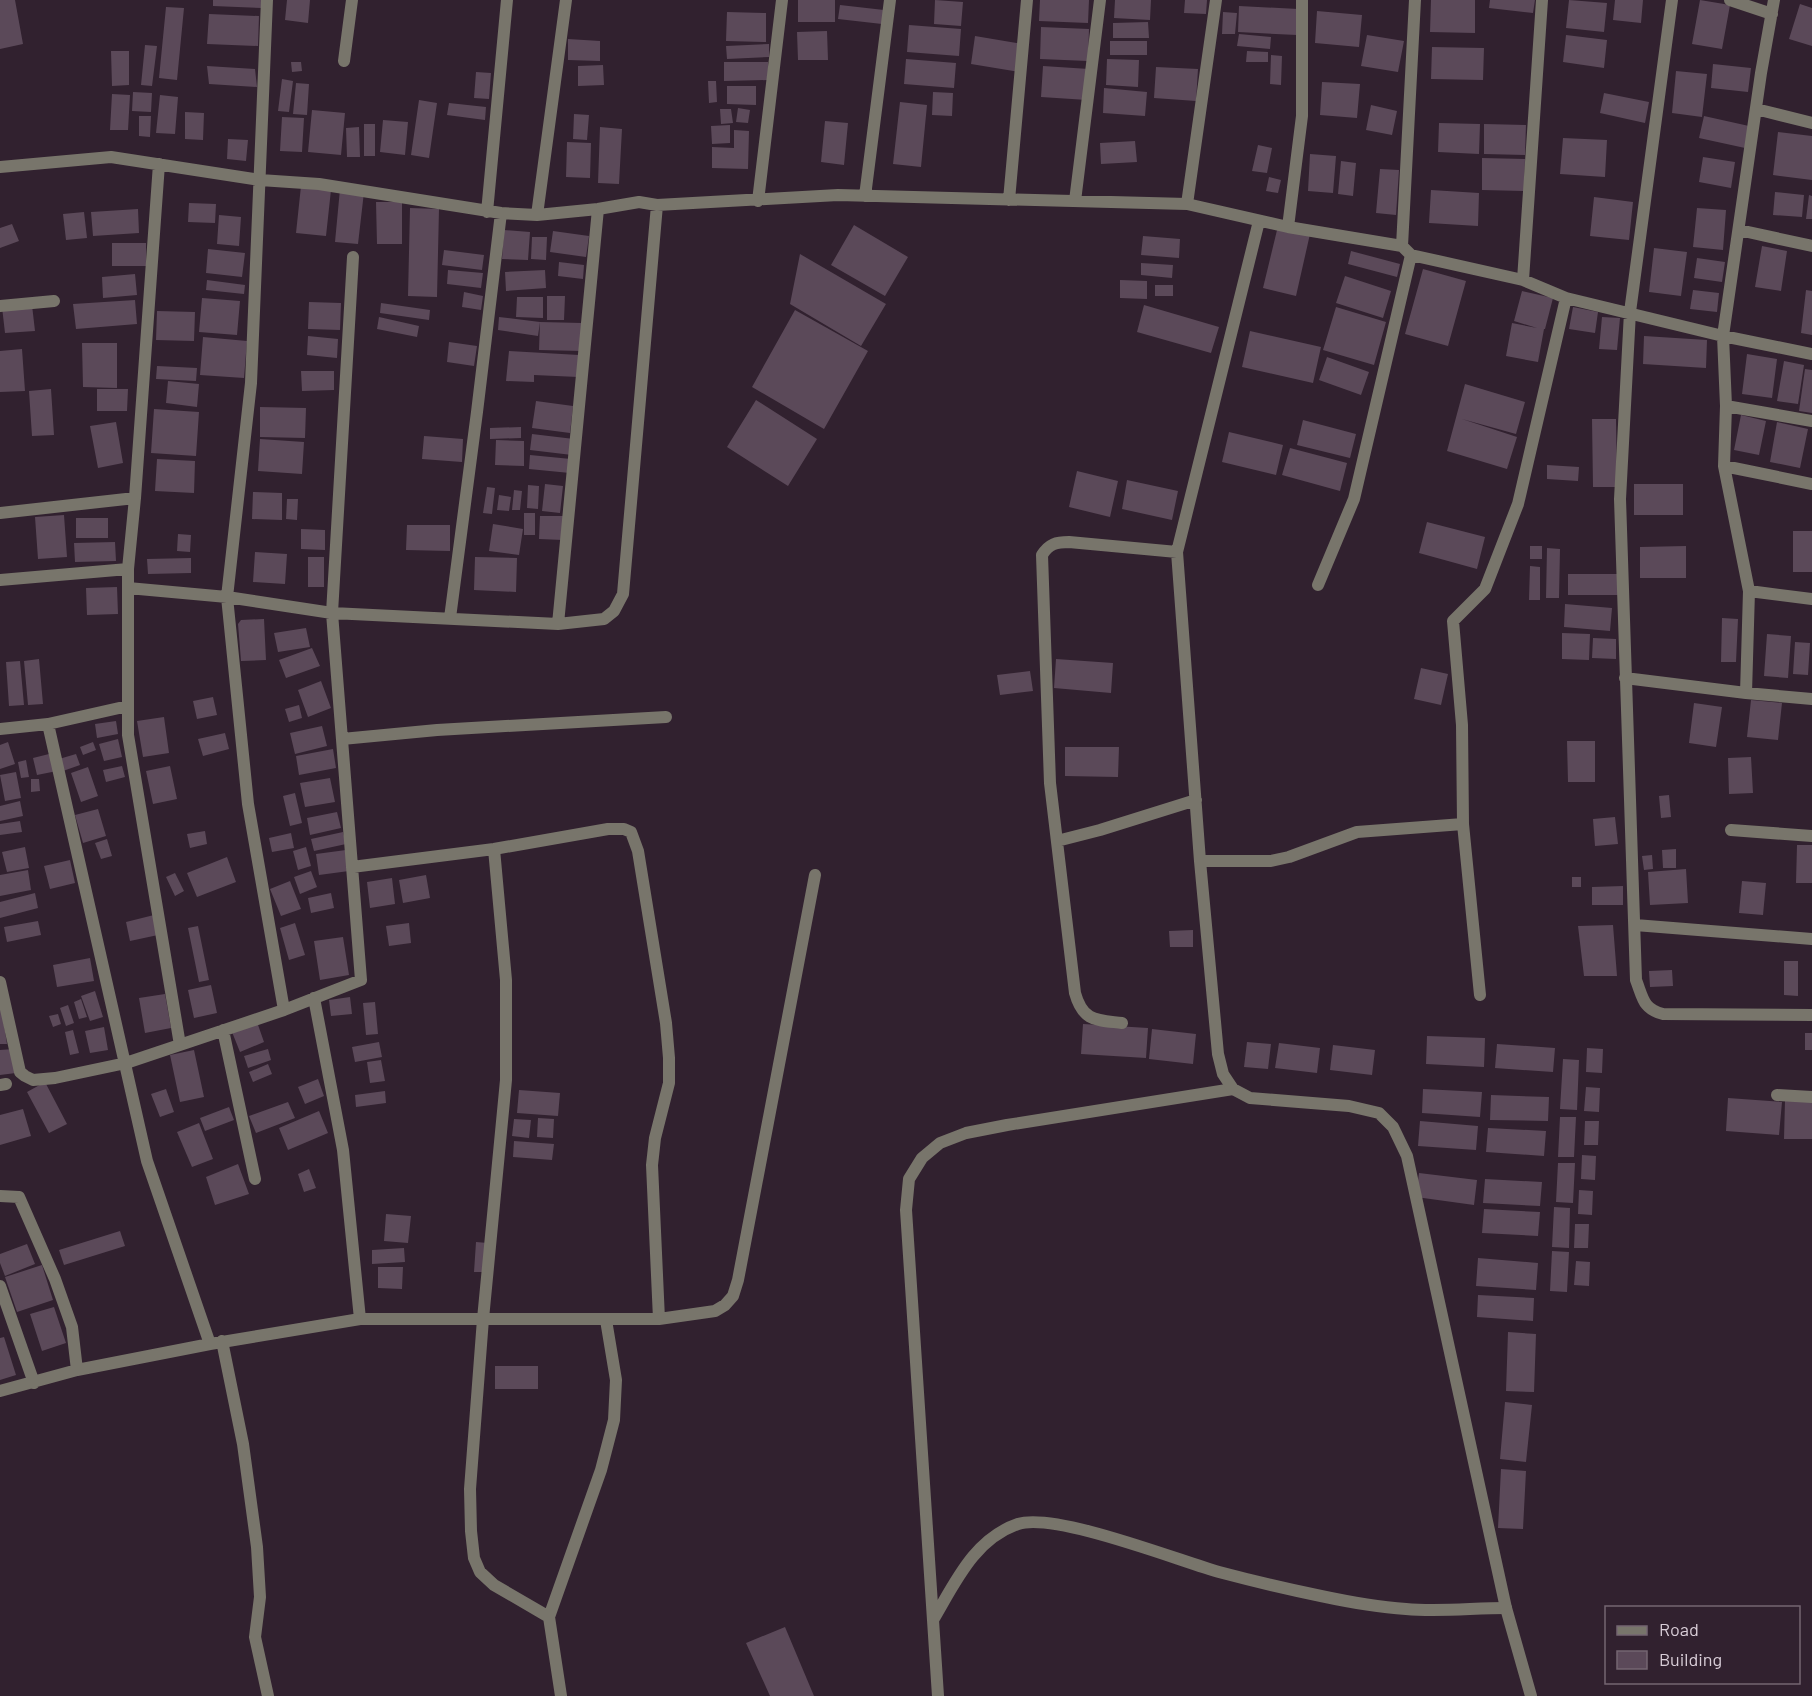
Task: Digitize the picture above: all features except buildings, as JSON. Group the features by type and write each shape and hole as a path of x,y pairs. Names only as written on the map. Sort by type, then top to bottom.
{"street":[{"path":"267,0 252,383 227,597 248,804 284,1010"},
{"path":"344,61 352,0"},
{"path":"487,212 507,0"},
{"path":"537,215 566,0"},
{"path":"758,201 782,0"},
{"path":"865,196 890,0"},
{"path":"1009,200 1027,0"},
{"path":"1076,201 1100,0"},
{"path":"1187,204 1216,0"},
{"path":"1288,227 1302,116 1302,0"},
{"path":"1318,585 1354,499 1407,250 1415,0"},
{"path":"1523,280 1542,0"},
{"path":"1672,0 1630,312 1620,499 1636,980 1646,1005 1652,1011 1663,1014 1812,1015"},
{"path":"1730,0 1772,14"},
{"path":"1746,693 1749,591 1724,466 1726,406 1723,336 1774,0"},
{"path":"1756,109 1812,123"},
{"path":"0,167 111,158 260,180 319,184 487,212 537,215 639,202 657,206 838,195 1187,204 1259,221 1407,250 1523,280 1566,298 1723,336 1812,354"},
{"path":"159,164 128,569 128,735 180,1045"},
{"path":"129,588 227,597 332,614 558,624 604,619 614,611 623,594 657,206"},
{"path":"558,624 598,209"},
{"path":"450,618 501,213"},
{"path":"1259,221 1178,552 1200,861 1218,1054 1222,1074 1233,1089 1250,1098 1359,1108 1379,1113 1393,1127 1407,1156 1506,1608 1531,1696"},
{"path":"1739,230 1812,246"},
{"path":"0,982 20,1072 33,1080 56,1078 126,1063 284,1010 361,980 332,614 353,257"},
{"path":"1480,995 1462,824 1462,725 1453,621 1485,590 1518,504 1566,298"},
{"path":"0,306 54,301"},
{"path":"1726,406 1812,421"},
{"path":"1724,466 1812,484"},
{"path":"0,513 135,498"},
{"path":"1122,1023 1093,1019 1084,1013 1075,993 1050,783 1042,555 1047,547 1056,542 1178,552"},
{"path":"0,580 128,569"},
{"path":"1749,591 1812,599"},
{"path":"1625,678 1812,699"},
{"path":"0,729 48,724 128,706"},
{"path":"342,739 447,730 666,717"},
{"path":"48,724 147,1161 216,1342 243,1444 257,1547 260,1597 255,1637 268,1696"},
{"path":"1057,841 1196,800"},
{"path":"1200,861 1271,861 1289,857 1357,832 1462,824"},
{"path":"352,867 494,849 608,829 624,829 631,832 635,839 666,1023 669,1058 669,1083 655,1138 652,1166 659,1319"},
{"path":"1731,830 1812,837"},
{"path":"494,849 506,980 506,1080 483,1319 470,1489 471,1531 474,1558 480,1572 494,1585 549,1617"},
{"path":"0,1391 77,1370 216,1342 360,1319 659,1319 715,1311 725,1305 733,1296 738,1280 815,875"},
{"path":"1635,925 1812,939"},
{"path":"314,998 343,1150 360,1319"},
{"path":"223,1030 255,1179"},
{"path":"938,1696 906,1210 909,1179 921,1158 940,1143 966,1133 1233,1089"},
{"path":"1777,1095 1812,1097"},
{"path":"0,1196 19,1197 55,1279 72,1327 77,1370"},
{"path":"0,1286 33,1383"},
{"path":"561,1696 549,1617 601,1470 614,1420 616,1380 606,1320"},
{"path":"933,1620 970,1558 985,1542 1002,1530 1021,1523 1042,1522 1074,1527 1220,1572 1364,1604 1408,1610 1506,1608"}]}
